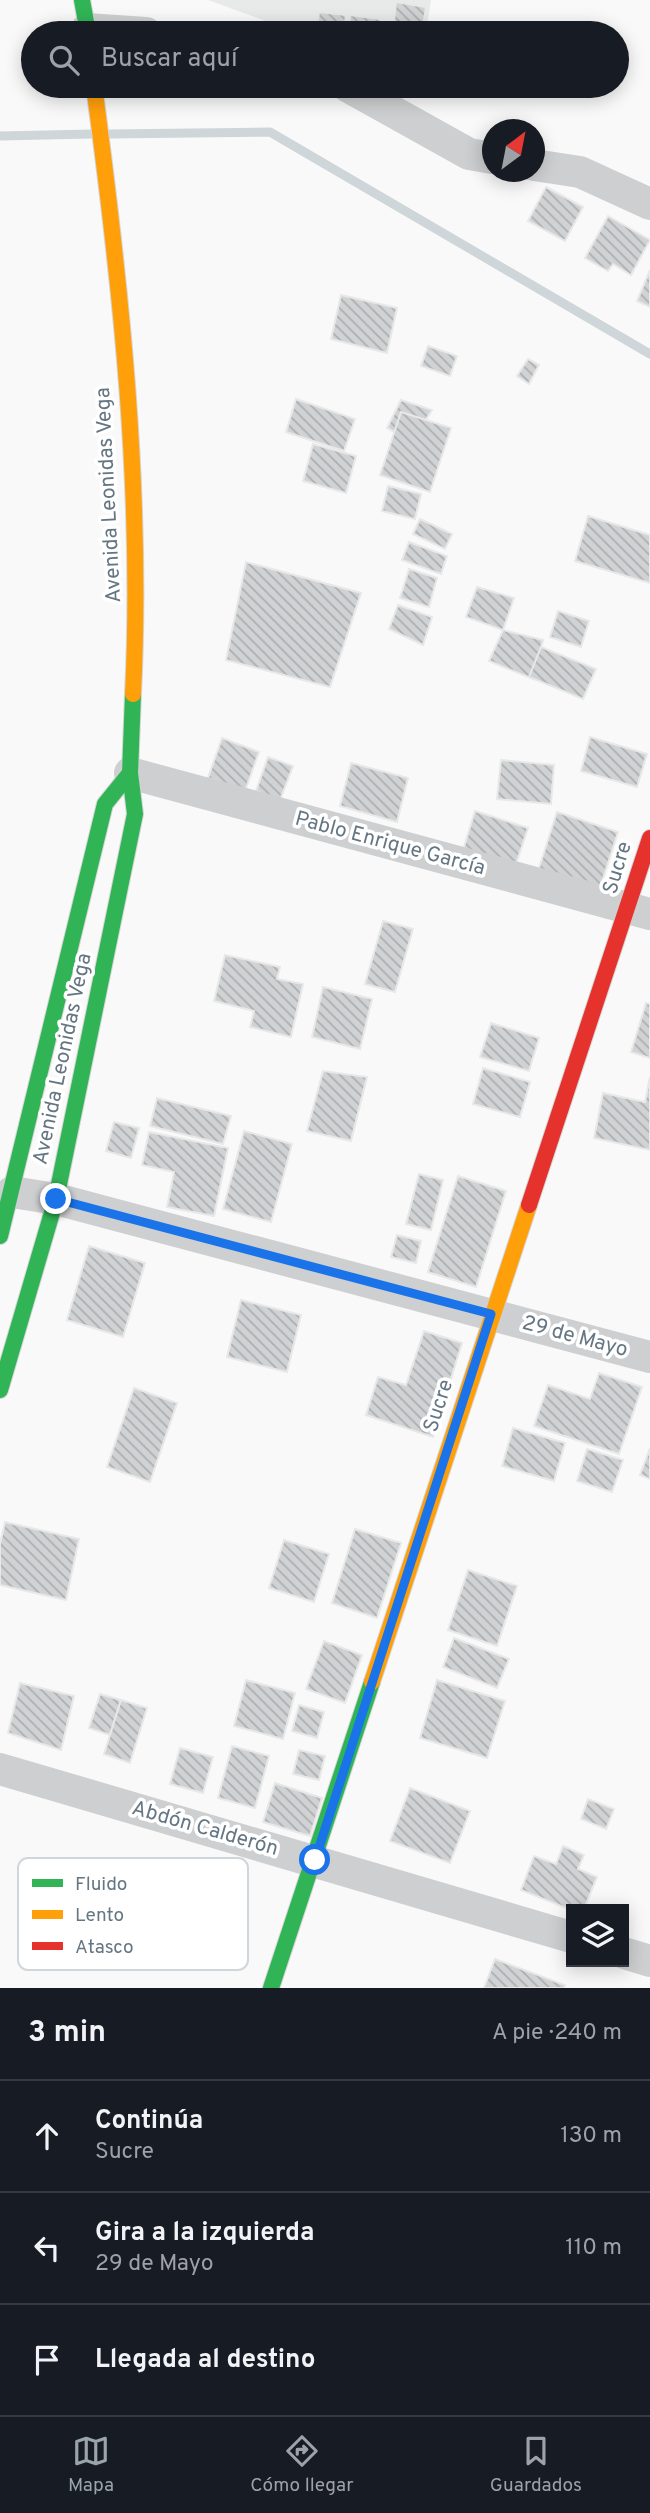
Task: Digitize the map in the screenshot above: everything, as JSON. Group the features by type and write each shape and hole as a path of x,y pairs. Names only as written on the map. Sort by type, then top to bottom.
{"main road":[{"name":"Avenida Leonidas Vega","path":"0,1390 56,1199 135,814 130,773 136,638 134,497 111,214 96,98"},
{"name":"Avenida Leonidas Vega","path":"0,1236 105,804 130,773"},
{"name":"Sucre","path":"271,1988 315,1860 491,1314 639,911 650,838"}],"street":[{"path":"369,98 469,154 482,156"},
{"path":"545,167 580,172 650,204"},
{"name":"Pablo Enrique García","path":"130,773 639,911"},
{"name":"29 de Mayo","path":"12,1192 56,1199 650,1357"},
{"name":"Abdón Calderón","path":"0,1769 566,1935"},
{"path":"629,1955 650,1961"}],"shaded area":[{"path":"208,0 431,0 428,21 265,21"}],"building":[{"path":"396,2 426,7 424,21 394,21"},
{"path":"319,12 346,15 345,21 318,21"},
{"path":"350,15 380,19 380,21 349,21"},
{"path":"546,187 583,207 565,241 528,221"},
{"path":"608,216 650,240 631,275 613,264 608,271 585,258"},
{"path":"650,270 650,307 637,301"},
{"path":"341,295 397,308 387,353 331,339"},
{"path":"428,346 457,356 450,376 421,366"},
{"path":"528,359 539,365 529,384 517,376"},
{"path":"296,399 355,419 344,451 286,432"},
{"path":"401,400 432,410 422,426 441,438 433,452 387,428"},
{"path":"401,412 451,428 430,492 380,475"},
{"path":"313,444 356,456 346,493 303,481"},
{"path":"388,486 421,494 415,519 382,511"},
{"path":"588,516 650,535 650,583 575,561"},
{"path":"420,519 452,534 445,549 413,534"},
{"path":"409,542 447,556 441,574 402,560"},
{"path":"246,562 361,593 330,687 226,660"},
{"path":"409,569 437,578 429,607 400,598"},
{"path":"477,587 514,598 503,630 466,617"},
{"path":"398,605 432,617 423,645 389,629"},
{"path":"558,611 589,621 581,647 550,637"},
{"path":"503,630 543,640 533,679 489,661"},
{"path":"541,647 596,669 583,699 529,677"},
{"path":"590,737 647,754 637,787 581,771"},
{"path":"222,738 259,752 245,791 208,778"},
{"path":"268,757 293,766 280,800 256,791"},
{"path":"501,760 554,765 551,804 497,799"},
{"path":"351,763 408,778 397,822 340,806"},
{"path":"475,811 528,828 515,867 463,850"},
{"path":"557,812 618,832 599,891 538,871"},
{"path":"383,921 413,929 395,992 365,984"},
{"path":"225,955 280,967 277,979 303,984 291,1037 250,1027 254,1011 214,1001"},
{"path":"323,987 372,999 360,1049 312,1037"},
{"path":"646,1003 650,1004 650,1058 631,1052"},
{"path":"491,1023 539,1038 529,1071 480,1057"},
{"path":"483,1068 530,1082 520,1117 473,1104"},
{"path":"323,1071 367,1077 351,1141 307,1131"},
{"path":"650,1077 650,1150 594,1138 603,1093 645,1102"},
{"path":"157,1098 231,1116 223,1144 150,1126"},
{"path":"114,1122 139,1128 131,1158 106,1151"},
{"path":"244,1131 292,1144 271,1222 223,1209"},
{"path":"149,1132 228,1148 214,1216 167,1207 174,1172 142,1165"},
{"path":"419,1174 443,1180 431,1230 406,1224"},
{"path":"458,1176 506,1191 476,1287 428,1272"},
{"path":"397,1235 421,1241 416,1263 391,1257"},
{"path":"89,1246 145,1263 123,1337 67,1320"},
{"path":"241,1300 301,1315 287,1372 227,1357"},
{"path":"424,1331 462,1343 433,1437 366,1415 378,1377 406,1385"},
{"path":"599,1373 642,1387 619,1454 534,1426 548,1385 590,1399"},
{"path":"134,1388 177,1403 150,1482 107,1467"},
{"path":"513,1428 565,1443 554,1481 502,1466"},
{"path":"650,1448 650,1479 640,1475"},
{"path":"587,1449 623,1460 612,1492 577,1481"},
{"path":"5,1522 79,1539 66,1600 0,1585 0,1544"},
{"path":"355,1529 401,1543 377,1618 332,1603"},
{"path":"284,1540 329,1554 314,1602 269,1588"},
{"path":"468,1570 517,1586 497,1646 448,1630"},
{"path":"454,1638 509,1659 497,1688 443,1667"},
{"path":"324,1641 362,1655 345,1703 306,1689"},
{"path":"246,1680 295,1693 283,1739 234,1726"},
{"path":"437,1680 505,1701 487,1758 420,1738"},
{"path":"20,1683 74,1696 61,1750 8,1733"},
{"path":"100,1694 121,1700 110,1735 89,1728"},
{"path":"121,1700 147,1708 130,1763 104,1754"},
{"path":"299,1705 324,1712 317,1738 292,1731"},
{"path":"232,1746 269,1756 255,1808 218,1798"},
{"path":"180,1748 213,1757 203,1793 170,1784"},
{"path":"299,1750 325,1756 319,1780 293,1774"},
{"path":"275,1783 322,1798 310,1836 263,1822"},
{"path":"410,1788 470,1811 450,1863 390,1841"},
{"path":"588,1799 614,1809 606,1829 581,1819"},
{"path":"563,1846 584,1855 578,1869 597,1877 586,1904 566,1904 566,1908 521,1890 534,1856 556,1864"},
{"path":"495,1959 565,1985 564,1988 484,1988"}],"waterway":[{"path":"110,134 270,132 650,354"},
{"path":"0,136 92,134"}],"traffic: fast":[{"path":"82,0 86,21"},
{"path":"0,1390 56,1199 135,814 130,773 133,694"},
{"path":"0,1236 105,804 130,773"},
{"path":"271,1988 372,1682"}],"traffic: slow":[{"path":"96,98 121,313 132,466 135,542 133,694"},
{"path":"372,1682 529,1205"}],"traffic: jam":[{"path":"529,1205 650,838"}],"route":[{"path":"56,1199 491,1314 315,1860"}]}
